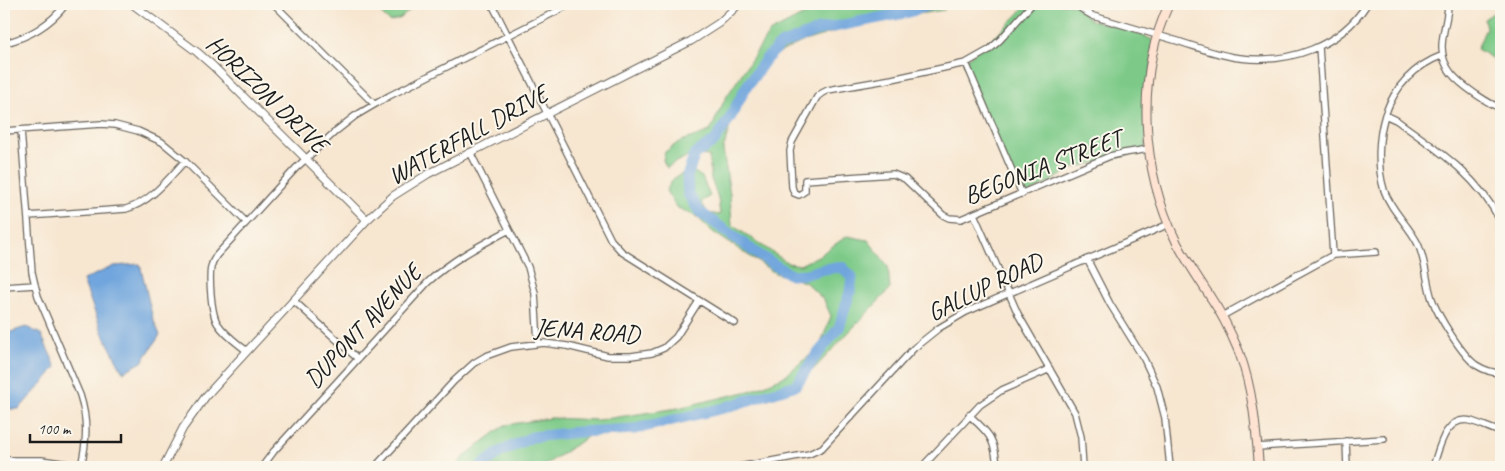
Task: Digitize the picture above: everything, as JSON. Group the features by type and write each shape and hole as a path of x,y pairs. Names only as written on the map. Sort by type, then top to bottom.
{"main road":[{"path":"1170,4 1158,35 1147,95 1149,149 1156,187 1169,224 1187,262 1222,316 1239,352 1254,411 1258,467"}],"street":[{"path":"4,43 19,39 44,25 66,4"},
{"name":"HORIZON DRIVE","path":"132,4 213,66 367,220"},
{"path":"274,4 374,104"},
{"path":"492,4 616,247 735,322"},
{"path":"246,351 214,319 210,273 212,262 216,256 246,222 306,158 336,131 374,104 571,4"},
{"name":"WATERFALL DRIVE","path":"163,467 173,445 206,396 367,220 393,196 428,174 470,152 699,37 739,4"},
{"path":"1022,194 966,63 989,50 1032,4"},
{"path":"1075,4 1093,16 1227,56 1240,58 1292,56 1319,47 1346,29 1367,4"},
{"path":"1448,4 1442,40 1443,55 1449,71 1460,83 1487,102 1501,108"},
{"path":"1319,47 1333,255"},
{"path":"1443,55 1432,59 1415,70 1399,87 1385,115 1381,128 1379,151 1384,190 1392,207 1407,225 1419,246 1438,314 1470,359 1482,369 1501,373"},
{"name":"BEGONIA STREET","path":"966,63 828,90 817,97 792,142 790,151 792,187 794,192 799,195 805,190 805,180 893,174 905,179 943,215 961,219 1110,156 1149,149"},
{"path":"1385,115 1396,120 1461,169 1483,193 1501,222"},
{"path":"4,131 101,124 126,127 144,133 162,142 185,161 246,222"},
{"path":"4,460 41,460 85,466 86,430 84,407 38,296 32,272 22,130"},
{"path":"470,152 528,267 537,306 538,343"},
{"path":"28,216 134,207 147,199 185,161"},
{"path":"974,214 1008,293 1027,331 1075,413 1081,437 1083,467"},
{"name":"GALLUP ROAD","path":"739,467 809,454 822,448 828,444 905,358 939,328 959,316 1008,293 1169,224"},
{"name":"DUPONT AVENUE","path":"262,467 274,451 428,282 468,251 509,230"},
{"path":"1222,316 1333,255 1376,252"},
{"path":"1087,259 1098,282 1144,358 1154,380 1165,418 1170,467"},
{"path":"4,287 35,285"},
{"path":"293,300 358,359"},
{"name":"JENA ROAD","path":"375,467 454,380 474,363 498,351 538,343 567,346 608,356 632,356 652,353 671,344 699,301"},
{"path":"922,467 980,405 1002,390 1050,369"},
{"path":"969,415 989,435 996,450 997,467"},
{"path":"1433,467 1445,432 1458,422 1470,421 1501,432"},
{"path":"1257,447 1384,439"},
{"path":"1346,441 1348,467"},
{"path":"778,460 778,467"}],"green space":[{"path":"371,4 416,4 401,18 390,22"},
{"path":"843,4 950,4 944,10 867,22 804,41 768,58 737,103 723,150 730,194 732,225 788,263 800,265 820,255 847,236 868,240 888,266 890,289 793,390 768,399 693,416 590,435 542,467 455,467 467,454 505,425 551,418 598,420 678,408 753,390 783,377 819,348 831,316 824,300 805,282 775,273 713,232 697,217 676,207 666,191 673,179 690,169 702,177 710,196 701,202 708,213 720,215 718,198 711,179 709,156 686,158 667,168 663,160 665,152 679,142 710,131 725,99 769,33 808,13"},
{"path":"1028,4 1073,4 1091,20 1132,31 1153,40 1145,151 1074,168 1021,198 963,62 1001,31"},
{"path":"1501,8 1501,64 1477,49 1486,28 1484,19"}],"water":[{"path":"140,264 153,319 160,335 142,362 123,372 102,332 83,280 114,266"},
{"path":"26,327 41,334 56,367 19,409 4,409 4,334"}],"waterway":[{"path":"480,467 500,452 532,437 635,429 724,408 796,385 815,357 839,328 850,292 852,277 842,267 791,275 759,255 700,212 688,194 687,176 695,154 714,142 730,118 745,89 766,59 780,45 818,30 909,12 933,4"}]}
